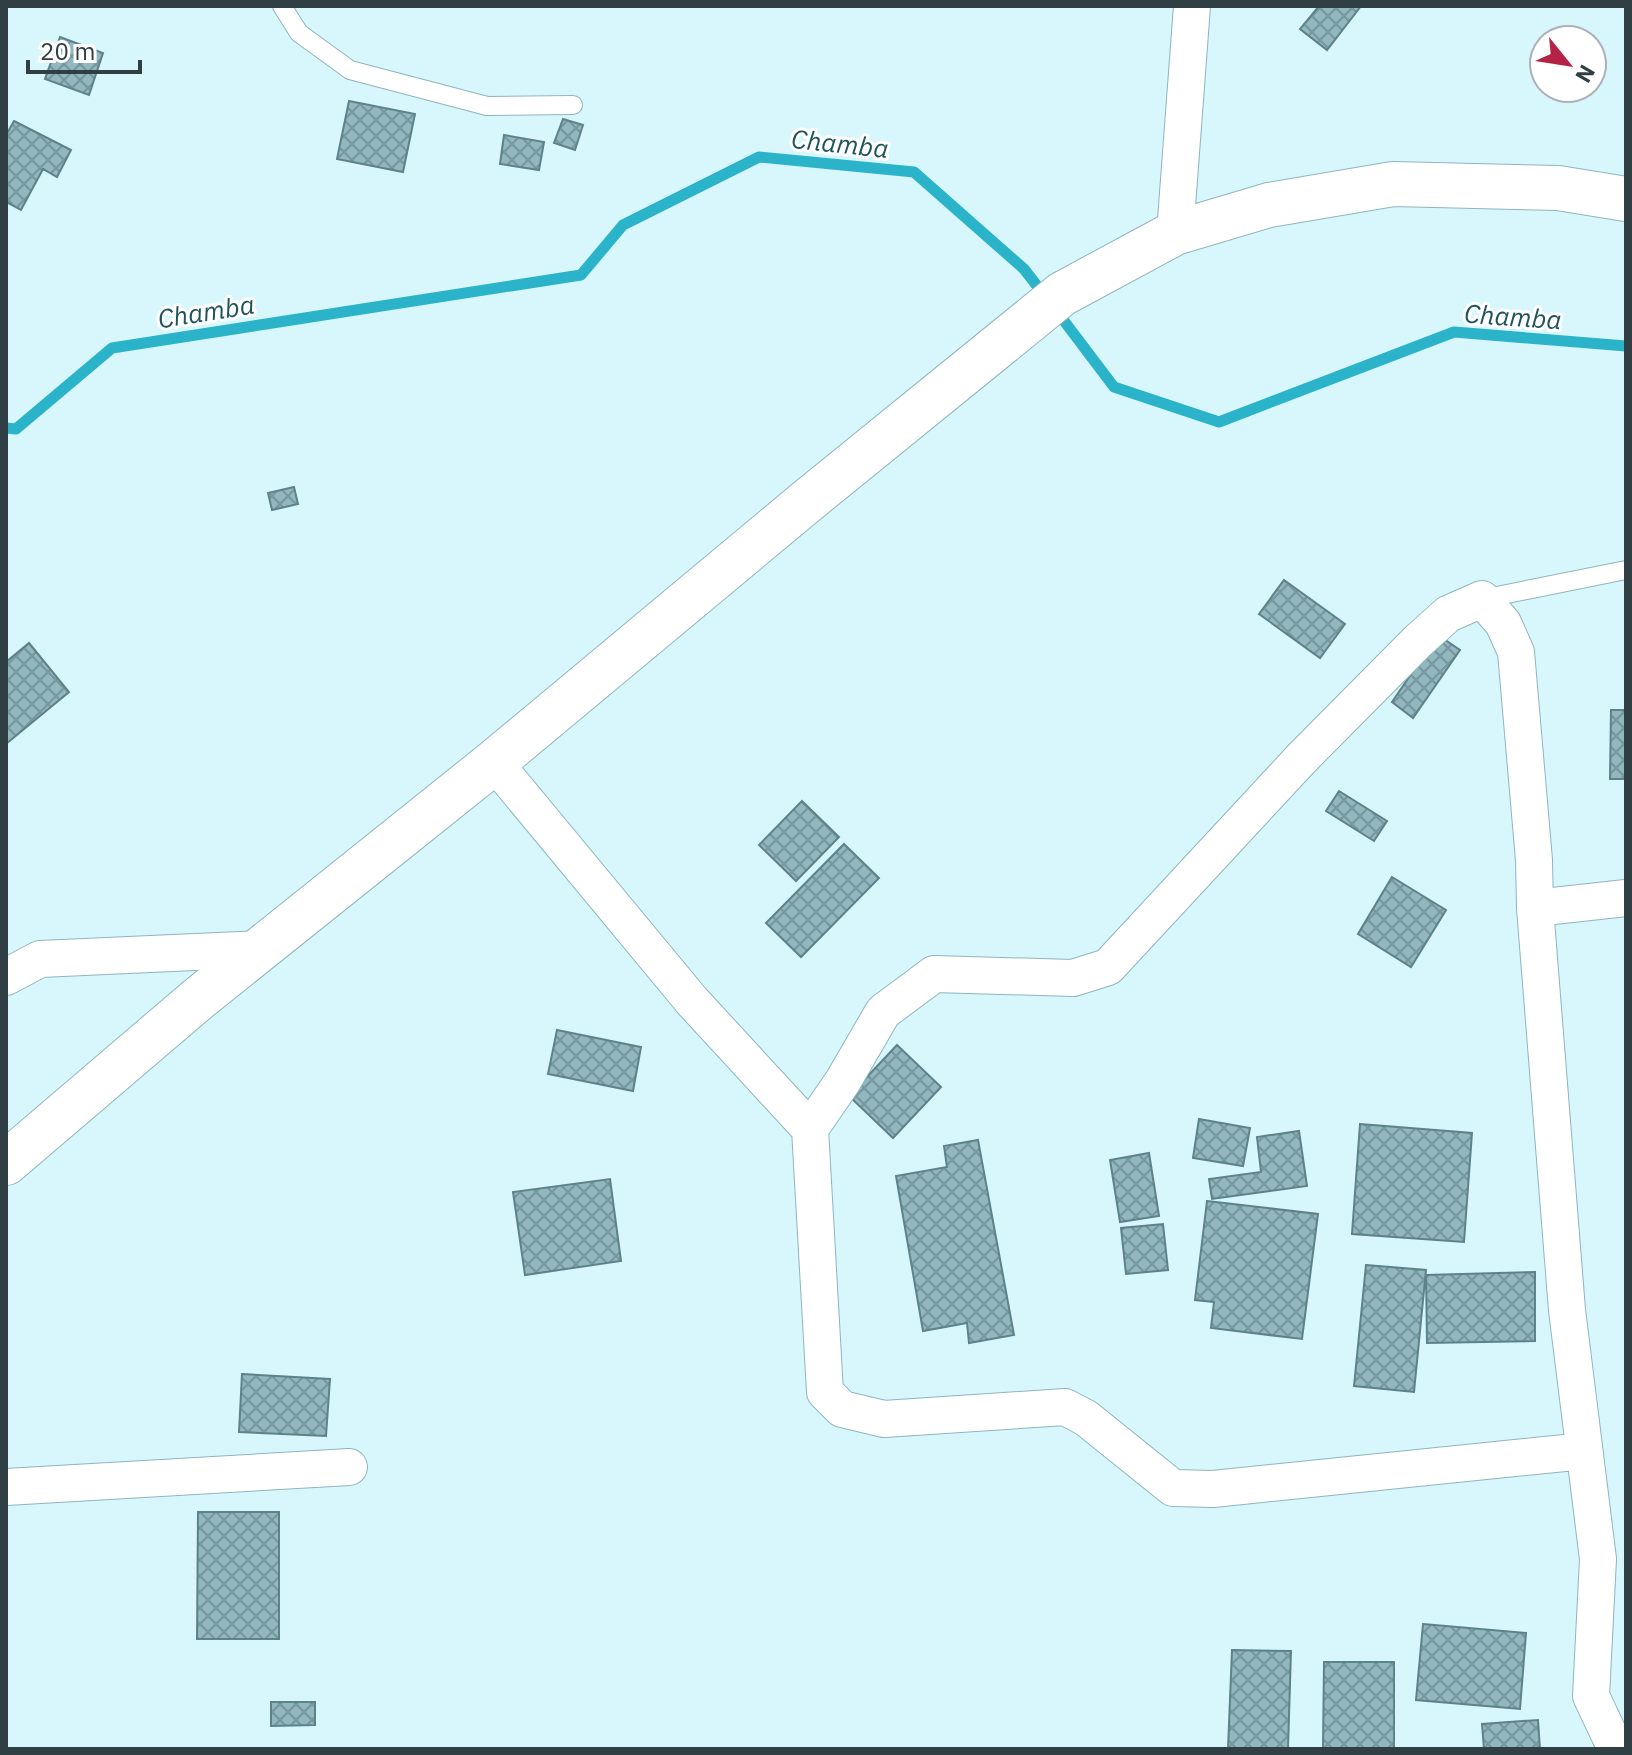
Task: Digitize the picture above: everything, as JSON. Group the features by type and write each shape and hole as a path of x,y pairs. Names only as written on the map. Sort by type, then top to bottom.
{"main road":[{"path":"6,1163 261,949 494,762 1062,294 1175,233 1269,205 1393,184 1558,188 1626,199"}],"street":[{"path":"1175,233 1192,6"},
{"path":"1584,1451 1228,1487 1173,1488 1086,1418 1065,1407 884,1419 842,1409 825,1392 810,1129 843,1081 883,1012 934,974 1073,978 1108,967 1301,759 1448,614 1493,611 1516,652 1567,1310 1598,1559 1591,1696 1616,1749"},
{"path":"494,762 692,1001 810,1129"},
{"path":"1535,908 1626,898"},
{"path":"6,977 40,959 261,949"},
{"path":"6,1487 349,1467"}],"lane":[{"path":"282,6 299,33 350,70 487,106 573,105"},
{"path":"1493,611 1522,591 1626,570"},
{"path":"1493,611 1522,591"}],"building":[{"path":"1319,6 1361,6 1327,50 1300,29"},
{"path":"60,37 103,53 89,95 45,79"},
{"path":"349,101 415,114 403,172 337,159"},
{"path":"563,119 583,125 575,150 554,143"},
{"path":"14,121 71,150 57,177 43,169 21,210 6,202 6,135"},
{"path":"504,135 544,142 539,170 500,164"},
{"path":"294,487 298,504 272,510 268,493"},
{"path":"1284,580 1345,624 1320,658 1259,614"},
{"path":"1438,635 1460,650 1413,718 1392,702"},
{"path":"29,643 69,692 6,744 6,662"},
{"path":"1611,710 1626,710 1626,779 1610,779"},
{"path":"1339,791 1387,821 1374,841 1326,811"},
{"path":"802,801 839,837 796,881 759,845"},
{"path":"844,844 879,878 801,957 766,923"},
{"path":"1392,877 1446,910 1411,967 1358,934"},
{"path":"557,1030 641,1047 633,1091 548,1074"},
{"path":"897,1045 941,1087 893,1138 849,1096"},
{"path":"1199,1119 1250,1128 1243,1166 1193,1158"},
{"path":"1360,1124 1472,1133 1464,1242 1352,1234"},
{"path":"1299,1131 1307,1186 1212,1199 1209,1179 1261,1172 1257,1137"},
{"path":"978,1140 1014,1335 969,1343 967,1323 923,1331 896,1176 947,1167 944,1146"},
{"path":"1149,1153 1159,1216 1120,1222 1110,1160"},
{"path":"610,1179 621,1261 525,1275 513,1192"},
{"path":"1207,1201 1318,1214 1302,1339 1211,1328 1214,1302 1195,1300"},
{"path":"1163,1224 1168,1270 1126,1274 1121,1228"},
{"path":"1366,1265 1426,1270 1414,1392 1354,1386"},
{"path":"1535,1272 1535,1341 1427,1343 1426,1275"},
{"path":"242,1374 330,1379 326,1436 239,1432"},
{"path":"198,1512 279,1512 279,1639 197,1639"},
{"path":"1423,1624 1526,1633 1520,1709 1416,1700"},
{"path":"1232,1650 1291,1651 1288,1749 1228,1749"},
{"path":"1324,1662 1394,1662 1394,1749 1323,1749"},
{"path":"271,1702 315,1702 315,1725 271,1726"},
{"path":"1538,1720 1540,1749 1484,1749 1482,1724"}],"waterway":[{"name":"Chamba","path":"6,428 16,429 112,348 581,275 623,225 759,157 914,172 1024,269 1045,296"},
{"name":"Chamba","path":"1055,309 1114,387 1219,422 1454,332 1626,346"}]}
